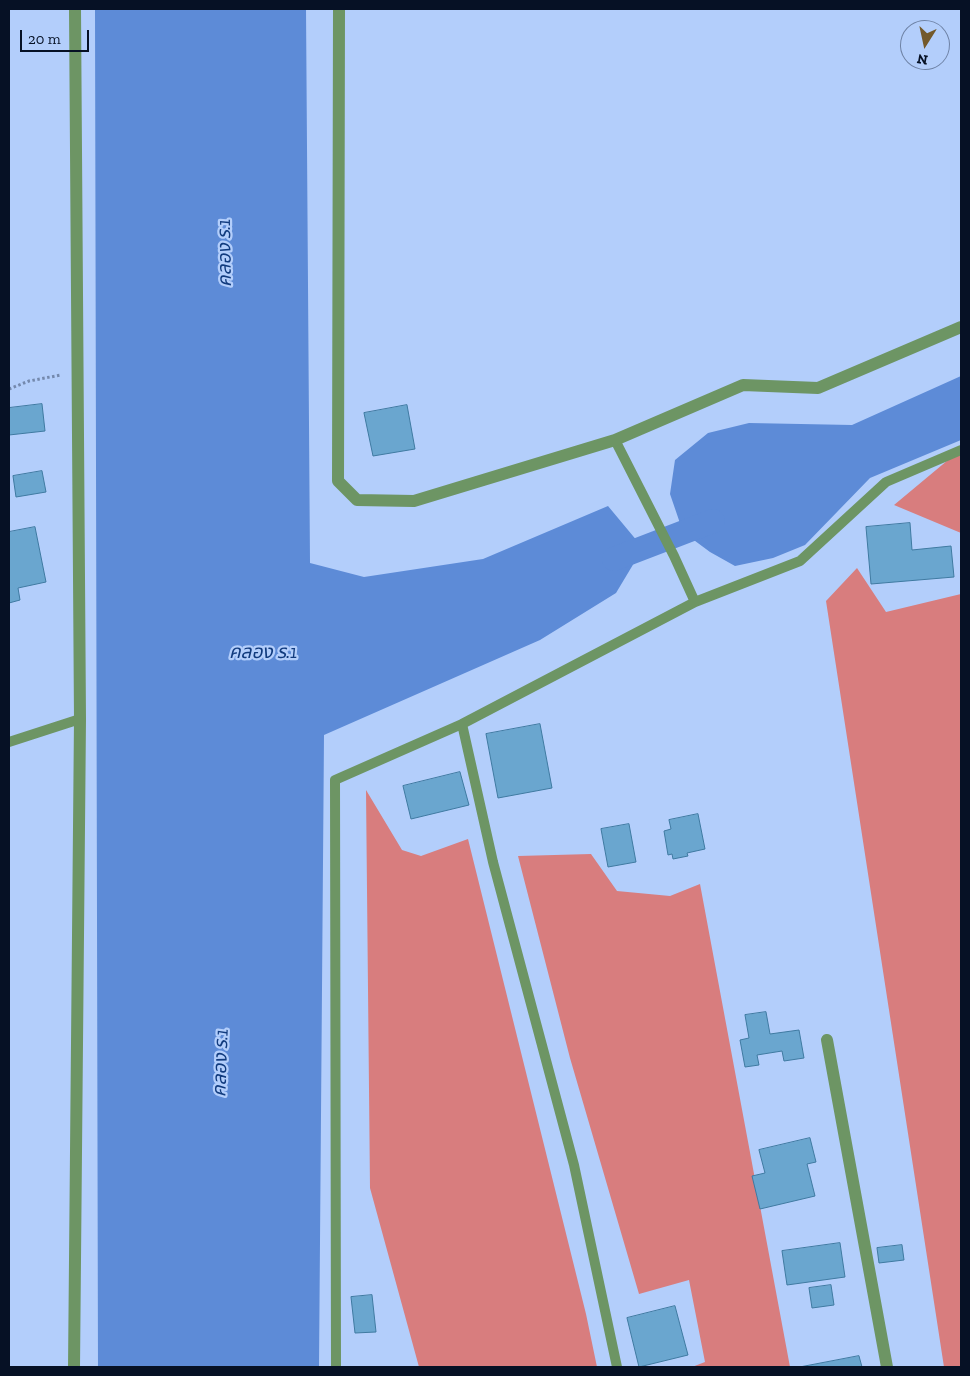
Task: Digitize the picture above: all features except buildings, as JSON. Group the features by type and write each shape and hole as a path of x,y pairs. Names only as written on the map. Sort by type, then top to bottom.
{"street":[{"path":"74,1367 80,719 76,9"},
{"path":"339,9 338,481 357,500 414,501 615,440 743,385 818,388 961,327"},
{"path":"827,1040 887,1367"}],"lane":[{"path":"615,440 639,483 695,602"},
{"path":"336,1367 334,780 462,724 695,602 800,561 886,482 961,450"},
{"path":"9,742 80,719"},
{"path":"462,724 493,862 574,1165 617,1367"}],"path":[{"path":"9,389 29,381 78,372"}],"shaded area":[{"path":"960,450 961,533 894,505"},
{"path":"857,568 886,612 961,594 961,1367 944,1367 826,601"},
{"path":"366,790 402,850 421,856 468,839 586,1314 597,1367 419,1367 370,1188"},
{"path":"591,854 617,891 670,896 700,884 790,1367 692,1367 705,1362 689,1280 639,1294 570,1058 518,856"}],"water":[{"name":"คลอง ร.1","path":"95,9 306,9 310,563 364,577 483,559 608,506 643,548 616,593 540,640 324,735 319,1367 98,1367"},
{"path":"961,376 961,440 870,478 805,545 773,558 735,566 710,552 683,532 670,494 675,460 708,433 749,423 852,425"}],"waterway":[{"path":"614,559 713,521"}]}
